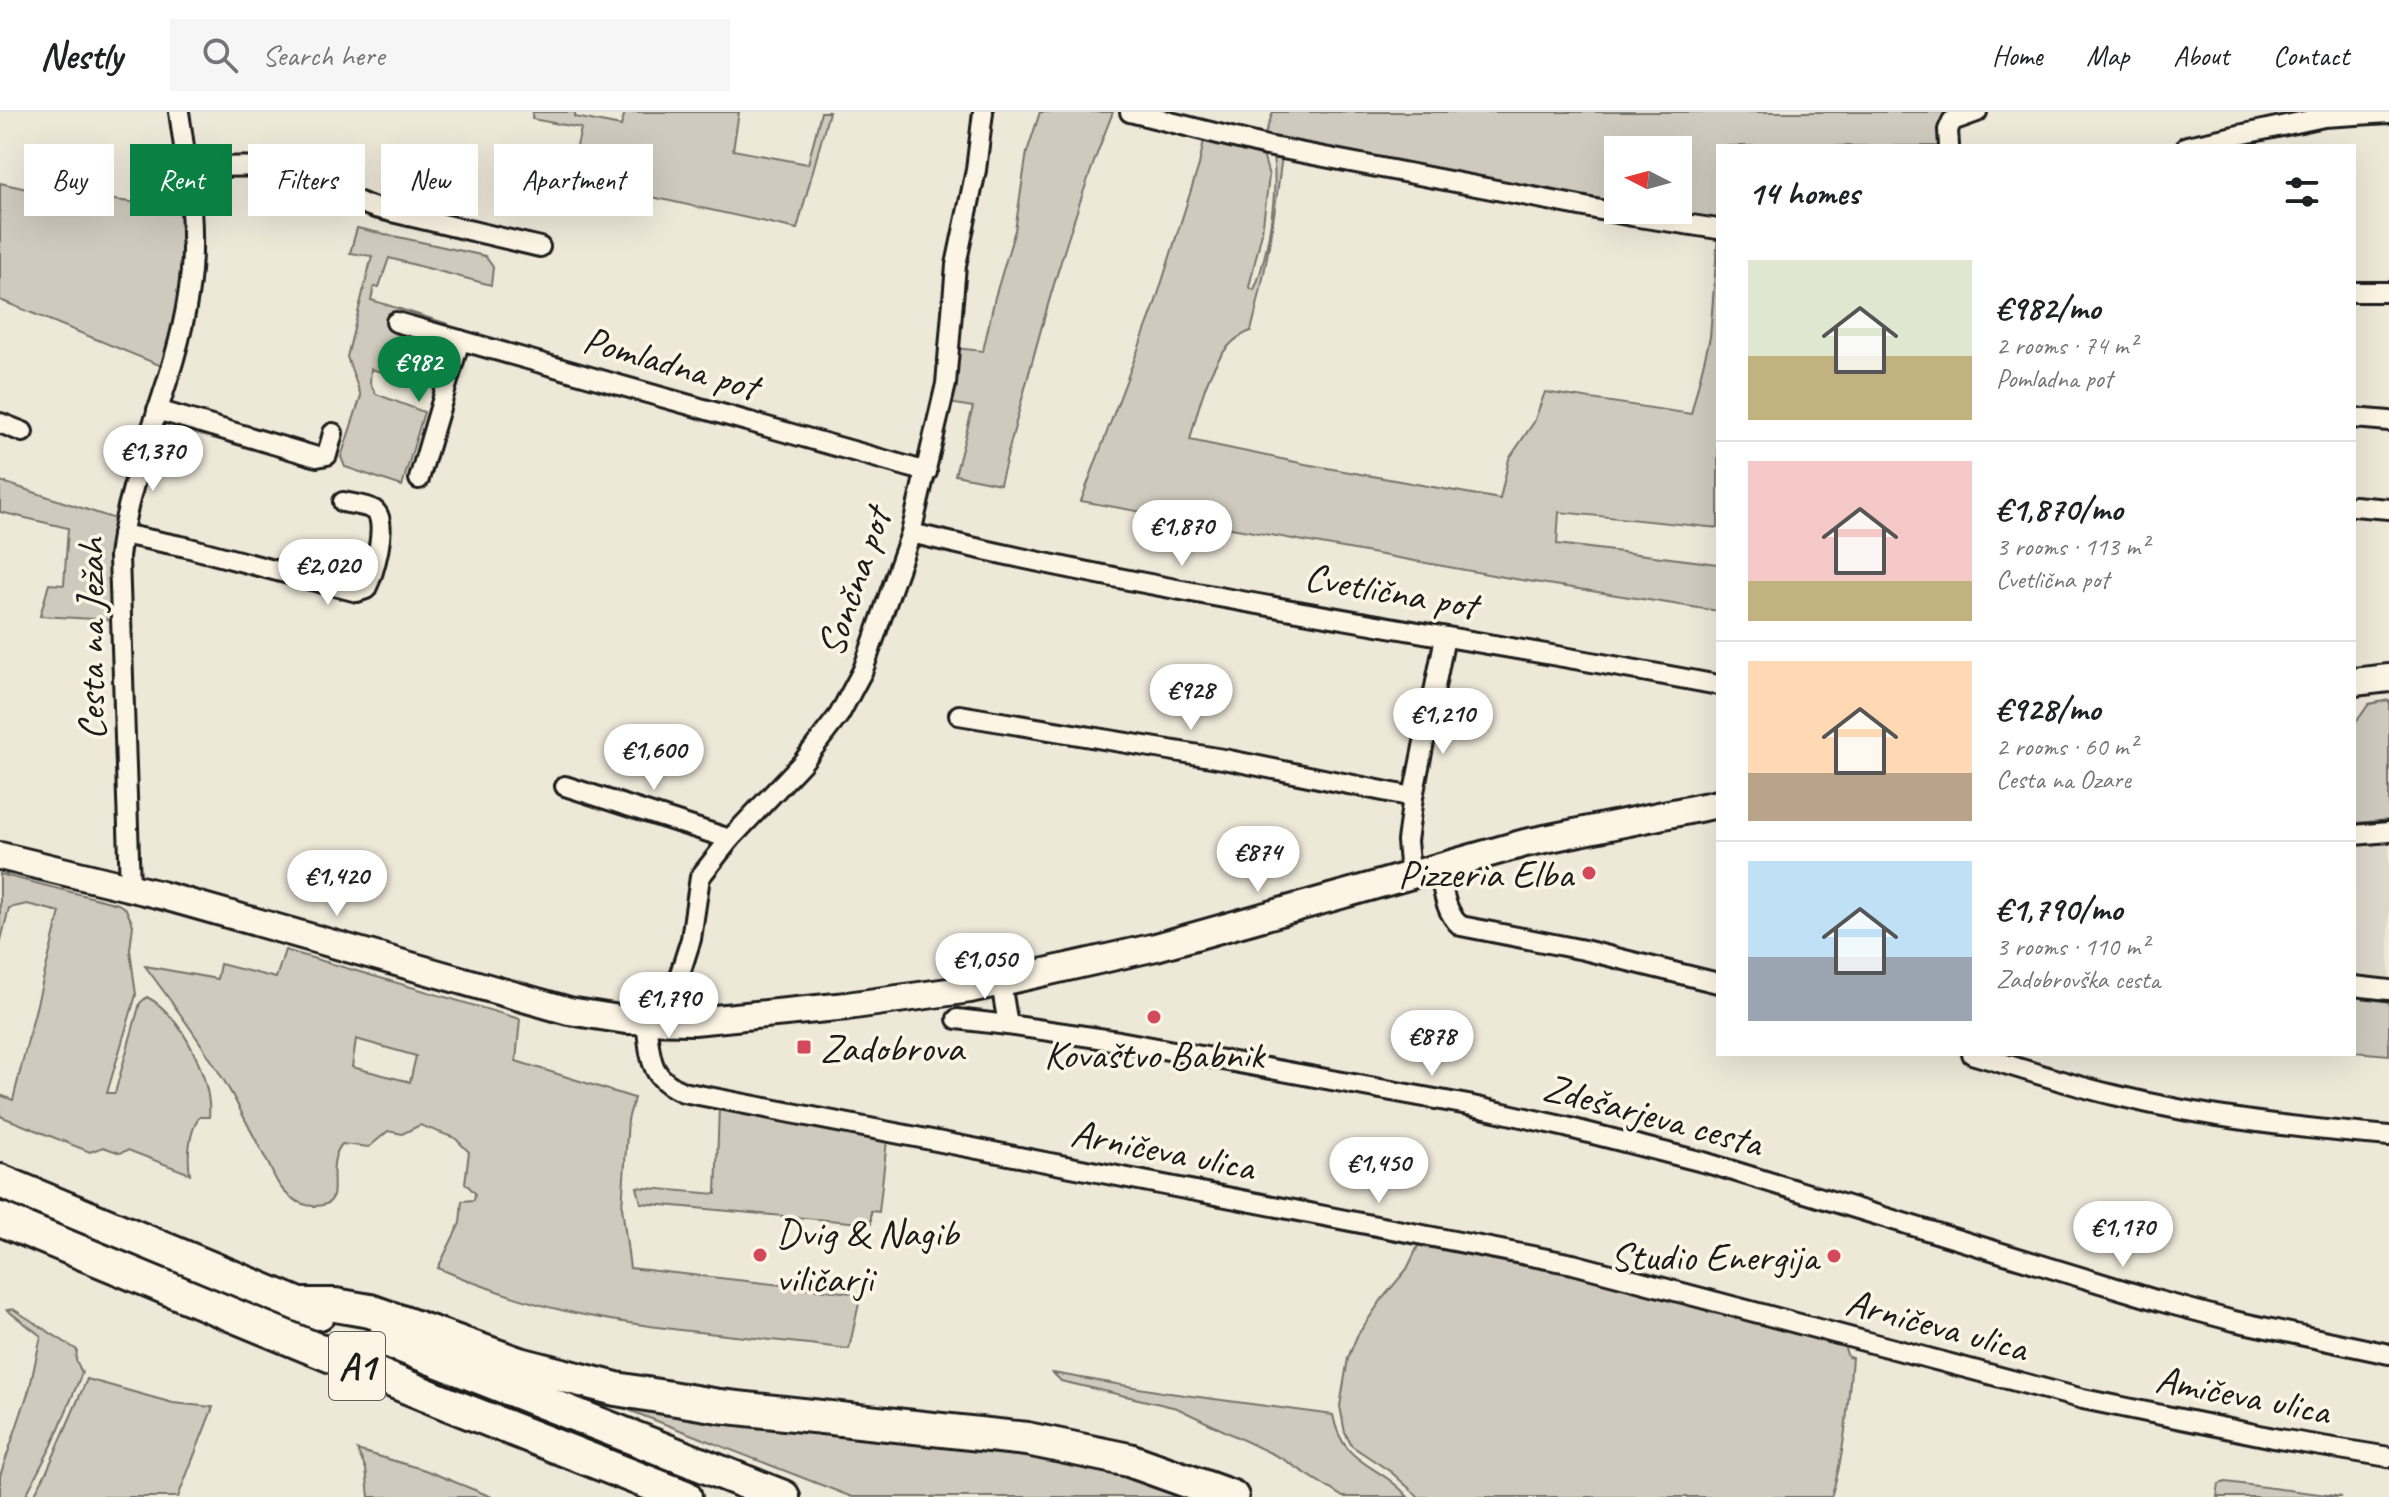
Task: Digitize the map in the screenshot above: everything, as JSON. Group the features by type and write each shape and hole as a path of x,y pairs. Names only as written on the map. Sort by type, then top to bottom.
{"highway":[{"name":"A1","path":"0,1181 783,1497"},
{"name":"A1","path":"0,1219 671,1493"},
{"path":"301,1305 335,1305 370,1311 519,1364 616,1389 719,1406 1027,1439 1129,1460 1232,1497"}],"main road":[{"path":"2356,682 2389,678"},
{"path":"0,856 130,887 536,1002 590,1015 657,1022 723,1019 847,1006 1001,983 1169,943 1525,843 1716,804"}],"street":[{"name":"Cesta na Ježah","path":"179,112 184,144"},
{"name":"Sončna pot","path":"657,1022 676,986 691,939 700,877 730,839 802,763 839,715 863,670 911,533 946,384 956,265 976,170 983,112"},
{"path":"1130,112 1267,146 1632,216 1716,229"},
{"path":"1949,144 1948,130 1952,121 1977,112"},
{"path":"2196,144 2324,117 2389,113"},
{"path":"232,167 296,173 349,200 375,208 540,247"},
{"name":"Cesta na Ježah","path":"130,887 119,557 122,534 188,297 192,216"},
{"path":"2356,292 2389,292"},
{"name":"Pomladna pot","path":"396,322 927,472"},
{"path":"419,479 460,340"},
{"path":"157,410 317,457 327,455 333,433"},
{"path":"2356,418 2389,421"},
{"path":"0,423 23,432"},
{"path":"122,534 357,592 366,589 373,575 381,526 379,516 373,509 343,502"},
{"path":"2356,506 2389,509"},
{"name":"Cvetlična pot","path":"911,533 998,554 1716,685"},
{"path":"1410,875 1407,841 1413,797 1445,637"},
{"path":"959,715 1229,760 1413,797"},
{"path":"565,786 730,839"},
{"path":"2356,835 2389,832"},
{"path":"1439,867 1448,910 1461,926 1584,950 1716,983"},
{"path":"1001,983 1008,1025"},
{"path":"2356,986 2389,990"},
{"name":"Zdešarjeva cesta","path":"957,1019 1119,1041 1468,1105 1566,1127 1707,1163 2159,1301 2234,1321 2389,1354"},
{"name":"Arničeva ulica","path":"657,1022 651,1064 661,1080 683,1092 1573,1264 2083,1399"},
{"path":"1979,1056 2116,1096 2247,1121 2389,1136"},
{"name":"Amičeva ulica","path":"2083,1399 2279,1439 2389,1457"}],"shaded area":[{"path":"533,112 575,112 575,117 621,126 625,112 739,112 733,150 808,164 821,112 829,112 797,229 653,197 653,144 578,144 581,128 532,119"},
{"path":"1040,112 1113,112 1065,249 1000,484 955,475 973,407 949,403 955,348 983,351 1015,230 1027,152"},
{"path":"1273,112 1954,112 1944,116 1944,144 1716,144 1716,223 1692,219 1692,136 1604,136 1604,204 1257,137 1265,134"},
{"path":"1205,135 1262,151 1269,176 1262,232 1249,287 1254,290 1271,222 1274,184 1272,153 1282,155 1270,244 1251,331 1238,338 1217,362 1203,394 1190,440 1305,464 1500,499 1509,459 1534,422 1545,392 1691,414 1710,337 1716,260 1716,528 1559,512 1557,544 1716,564 1716,611 1515,579 1081,501 1154,307 1199,165"},
{"path":"0,183 24,188 24,216 114,216 114,200 130,202 130,216 186,216 185,281 164,367 0,300"},
{"path":"357,228 485,256 493,267 491,285 389,258 379,287 374,287 371,300 448,324 431,386 371,369 370,383 376,394 424,412 402,486 345,467 341,457 361,396 347,357 372,256 350,253"},
{"path":"0,481 115,519 109,559 112,620 40,616 49,584 64,585 68,528 0,512"},
{"path":"2389,700 2389,820 2356,823 2356,722 2369,704"},
{"path":"2389,820 2389,1002 2356,997 2356,823"},
{"path":"0,874 118,904 126,909 133,925 130,950 136,995 107,1093 115,1093 140,1003 147,997 172,1018 183,1033 206,1085 209,1117 199,1117 193,1130 189,1152 190,1174 128,1150 120,1153 103,1147 90,1152 0,1116 0,1095 13,1100 60,912 27,904 9,908 0,944"},
{"path":"285,950 520,1019 516,1061 634,1098 628,1120 622,1207 630,1268 861,1294 849,1349 600,1318 517,1298 438,1268 460,1223 462,1201 474,1200 475,1193 465,1183 469,1152 455,1138 420,1125 402,1134 388,1131 369,1147 342,1144 334,1161 331,1201 320,1206 302,1204 292,1198 276,1180 214,1064 145,966 217,979 220,964 276,978","holes":["356,1039 416,1056 410,1082 352,1067"]},
{"path":"2356,997 2389,1002 2389,1055 2356,1052"},
{"path":"719,1106 887,1140 879,1212 871,1211 871,1224 641,1203 637,1187 716,1194"},
{"path":"1420,1242 1557,1269 1702,1307 1708,1312 1788,1329 1844,1346 1848,1357 1852,1358 1851,1375 1843,1446 1831,1497 1419,1497 1391,1472 1352,1446 1345,1433 1340,1406 1348,1358 1357,1336 1407,1269"},
{"path":"13,1309 77,1350 76,1360 82,1373 52,1445 25,1497 0,1497 0,1476 30,1387 41,1336 7,1310"},
{"path":"1053,1373 1162,1392 1333,1415 1338,1432 1353,1455 1408,1497 1343,1497 1281,1458 1177,1408 1061,1381"},
{"path":"87,1379 173,1403 213,1407 178,1497 33,1497"},
{"path":"622,1402 1040,1455 1122,1474 1192,1497 852,1497 621,1407"},
{"path":"357,1450 425,1470 492,1497 369,1497 366,1469"},
{"path":"2226,1482 2342,1497 2217,1497 2219,1484"}],"place":[{"name":"Pizzeria Elba","path":"1589,873"},
{"name":"Kovaštvo Babnik","path":"1154,1017"},
{"name":"Zadobrova","path":"804,1047"},
{"name":"Dvig & Nagib viličarji","path":"760,1255"},
{"name":"Studio Energija","path":"1834,1256"}]}
